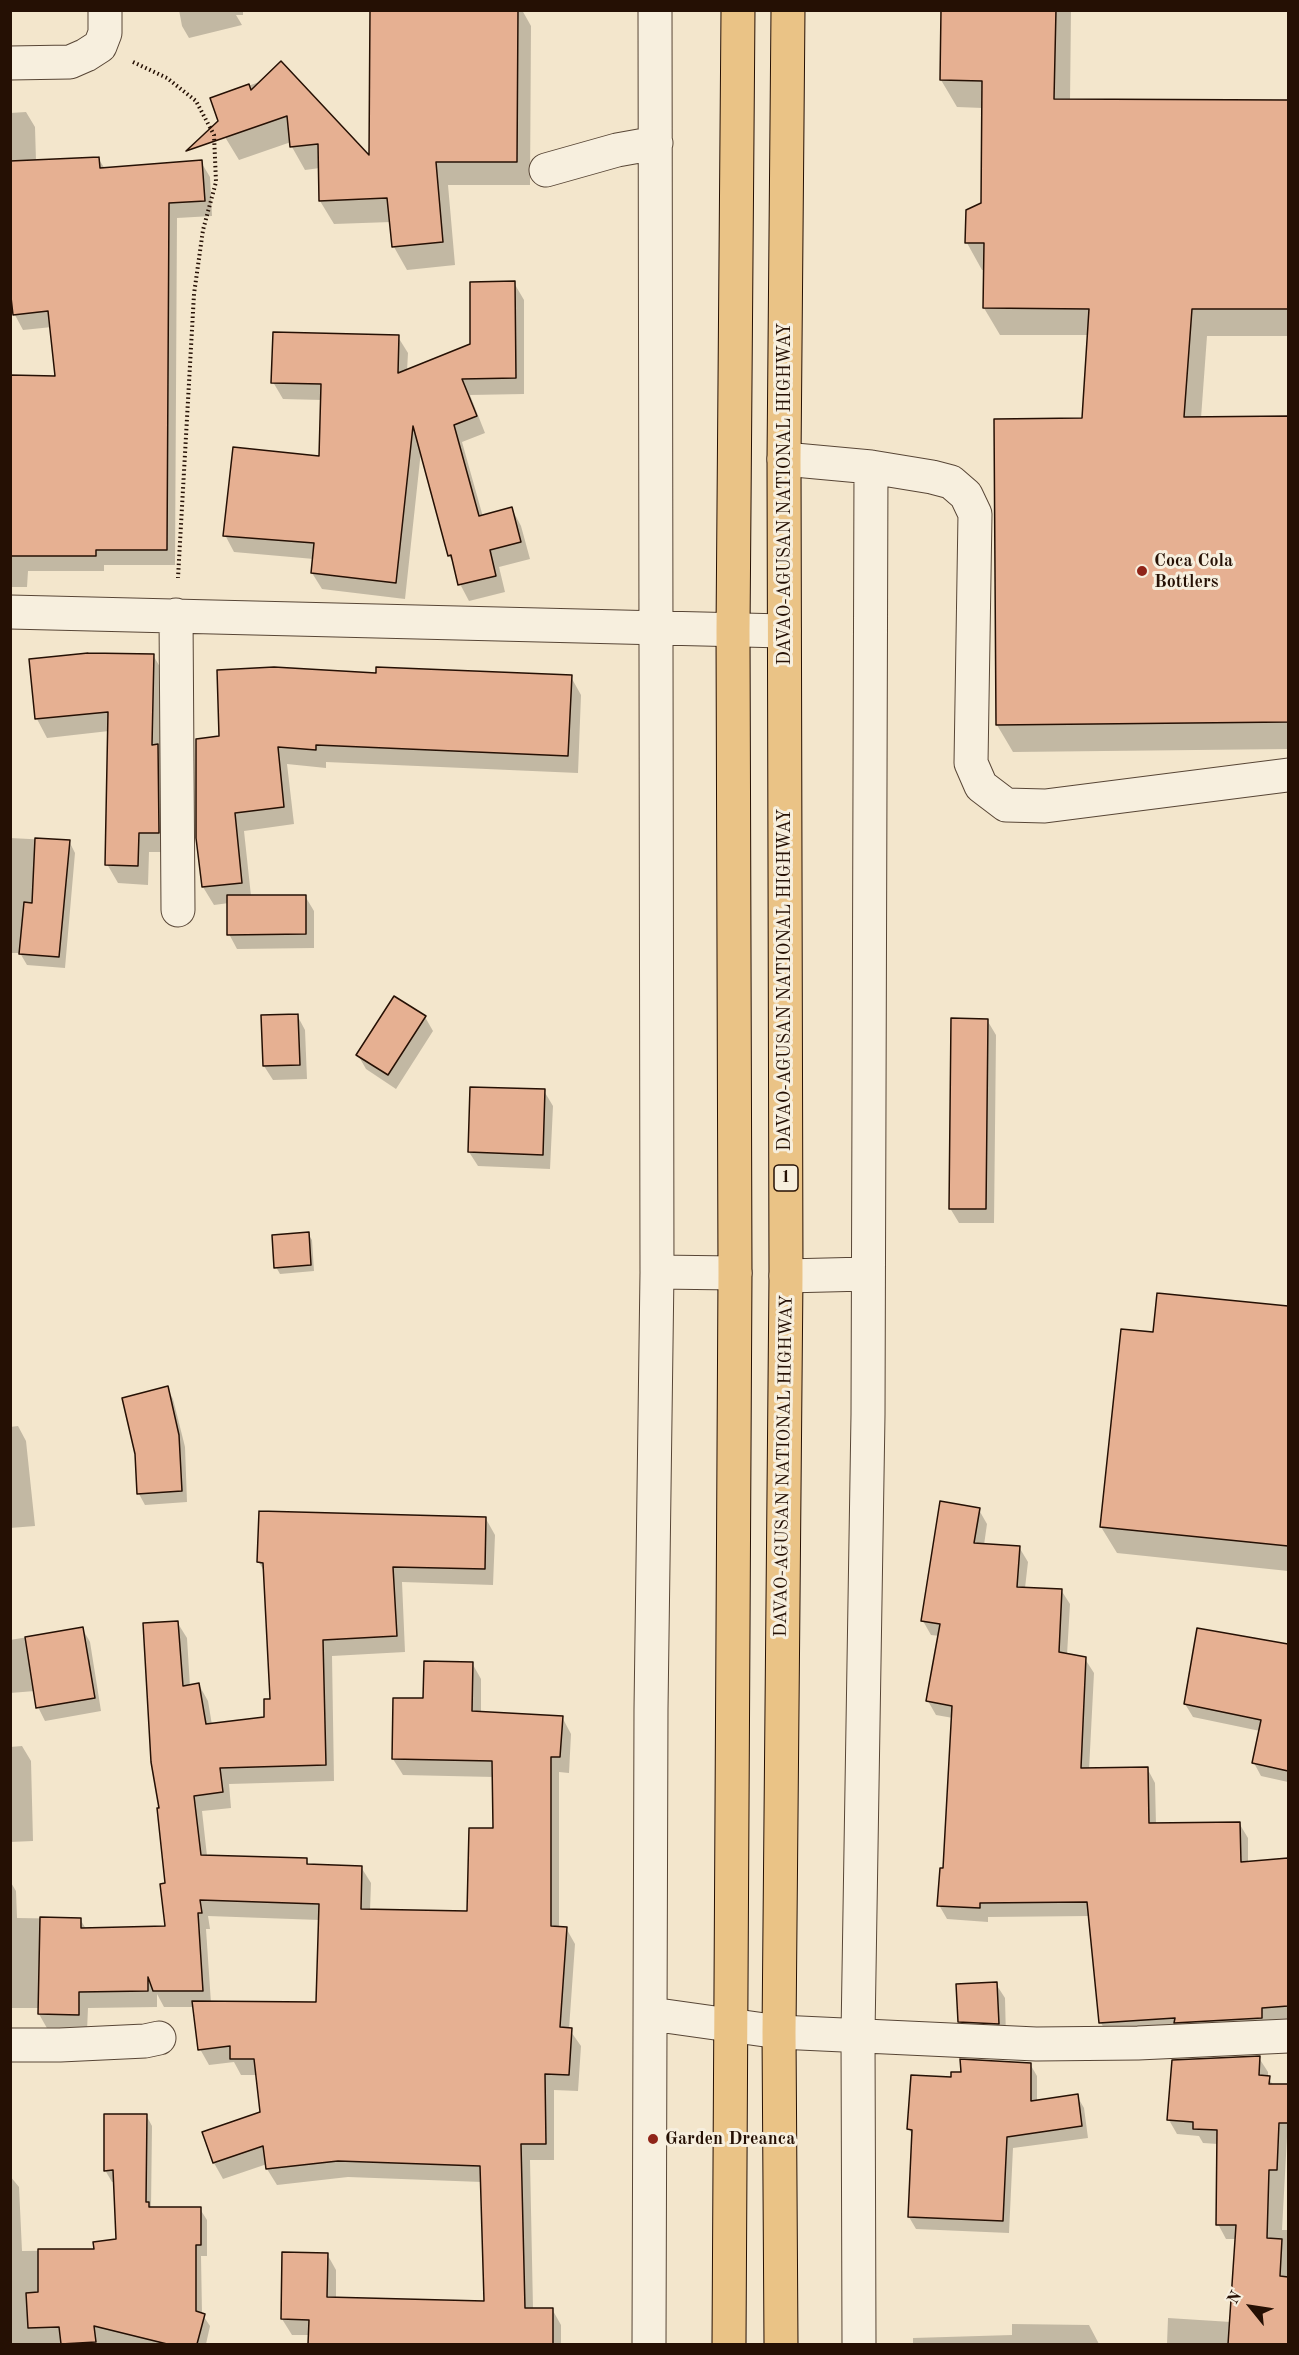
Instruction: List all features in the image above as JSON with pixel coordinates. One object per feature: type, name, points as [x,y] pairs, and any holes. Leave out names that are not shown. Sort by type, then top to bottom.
[{"type":"highway","points":[[729,2344],[735,1273],[733,630],[738,10]]},
{"type":"highway","name":"DAVAO-AGUSAN NATIONAL HIGHWAY","points":[[781,2344],[778,2032],[786,1276],[784,459],[788,10]]},
{"type":"street","points":[[10,63],[70,62],[100,46],[105,33],[105,10]]},
{"type":"street","points":[[649,2344],[651,1721],[657,1272],[655,10]]},
{"type":"street","points":[[546,170],[617,150],[656,143]]},
{"type":"street","points":[[784,459],[871,467],[951,482],[966,495],[975,514],[971,763],[981,786],[1006,805],[1045,807],[1288,775]]},
{"type":"street","points":[[859,2344],[858,2034],[868,1415],[871,467]]},
{"type":"street","points":[[10,612],[784,631]]},
{"type":"street","points":[[176,615],[178,910]]},
{"type":"street","points":[[657,1272],[735,1273]]},
{"type":"street","points":[[786,1276],[867,1274]]},
{"type":"street","points":[[651,2014],[778,2032],[1036,2044],[1138,2043],[1288,2036]]},
{"type":"street","points":[[10,2044],[60,2045],[145,2041],[159,2038]]},
{"type":"path","points":[[100,46],[167,78],[196,101],[214,135],[216,182],[203,230],[194,294],[176,615]]},
{"type":"building","points":[[370,10],[518,10],[517,162],[436,162],[443,242],[392,247],[387,198],[319,201],[318,144],[290,147],[287,116],[186,151],[218,121],[210,98],[249,84],[251,90],[281,61],[369,155]]},
{"type":"building","points":[[941,10],[1056,10],[1054,99],[1288,100],[1288,309],[1192,309],[1184,417],[1288,416],[1288,722],[996,725],[994,419],[1082,418],[1089,309],[983,308],[984,243],[965,243],[966,210],[981,203],[982,81],[940,80]]},
{"type":"building","points":[[99,157],[100,168],[202,160],[205,201],[169,203],[167,550],[96,550],[96,556],[10,556],[10,375],[55,376],[48,311],[13,315],[10,288],[10,161]]},
{"type":"building","points":[[515,281],[516,378],[462,379],[477,416],[454,425],[479,516],[512,507],[521,542],[490,550],[496,576],[458,585],[413,426],[396,583],[311,573],[314,543],[223,536],[233,447],[319,456],[321,384],[271,383],[273,332],[399,335],[398,373],[470,344],[470,282]]},
{"type":"building","points":[[88,653],[154,654],[152,745],[158,744],[159,833],[139,833],[138,866],[105,865],[108,712],[35,719],[29,659]]},
{"type":"building","points":[[274,667],[376,673],[376,667],[572,675],[568,756],[316,745],[316,750],[278,747],[284,807],[235,813],[242,883],[202,887],[196,838],[196,739],[219,736],[217,670]]},
{"type":"building","points":[[35,838],[70,840],[59,957],[19,954],[24,902],[32,903]]},
{"type":"building","points":[[227,895],[306,895],[306,934],[227,935]]},
{"type":"building","points":[[394,996],[426,1016],[388,1075],[356,1055]]},
{"type":"building","points":[[298,1014],[300,1065],[263,1066],[261,1015]]},
{"type":"building","points":[[951,1018],[988,1019],[986,1209],[949,1209]]},
{"type":"building","points":[[470,1087],[545,1089],[543,1155],[468,1152]]},
{"type":"building","points":[[309,1232],[311,1265],[274,1268],[272,1235]]},
{"type":"building","points":[[1157,1293],[1288,1306],[1288,1546],[1100,1527],[1121,1329],[1153,1332]]},
{"type":"building","points":[[168,1386],[179,1435],[182,1491],[137,1494],[135,1454],[122,1398]]},
{"type":"building","points":[[940,1501],[980,1508],[974,1543],[1020,1546],[1017,1587],[1062,1589],[1059,1652],[1086,1657],[1081,1768],[1148,1767],[1149,1823],[1240,1822],[1241,1862],[1288,1858],[1288,2006],[1262,2008],[1262,2018],[1174,2023],[1175,2018],[1099,2023],[1087,1902],[980,1903],[980,1908],[937,1906],[940,1868],[943,1868],[952,1706],[926,1701],[940,1624],[921,1621]]},
{"type":"building","points":[[259,1511],[486,1517],[485,1569],[393,1567],[397,1636],[323,1640],[326,1765],[220,1768],[223,1792],[194,1796],[201,1855],[307,1858],[307,1864],[362,1866],[361,1909],[467,1911],[469,1828],[493,1828],[492,1761],[392,1759],[393,1698],[423,1698],[424,1661],[473,1662],[472,1711],[563,1716],[560,1757],[551,1757],[551,1926],[567,1927],[560,2027],[572,2028],[569,2075],[545,2074],[546,2144],[521,2144],[525,2308],[553,2308],[553,2344],[308,2344],[309,2320],[281,2319],[282,2252],[328,2253],[327,2297],[484,2301],[480,2166],[338,2161],[266,2169],[263,2146],[213,2163],[202,2132],[260,2112],[254,2059],[230,2059],[230,2046],[198,2050],[192,2001],[316,2002],[319,1904],[200,1900],[202,1913],[198,1913],[203,1991],[153,1991],[148,1977],[148,1991],[79,1992],[79,2015],[38,2014],[40,1917],[81,1918],[81,1928],[165,1926],[160,1884],[165,1883],[157,1808],[159,1808],[151,1762],[143,1623],[178,1621],[183,1686],[199,1683],[206,1724],[264,1717],[264,1699],[270,1699],[263,1563],[257,1562]]},
{"type":"building","points":[[83,1627],[95,1698],[36,1708],[25,1637]]},
{"type":"building","points":[[1197,1628],[1288,1644],[1288,1771],[1252,1763],[1261,1720],[1184,1704]]},
{"type":"building","points":[[997,1982],[999,2024],[958,2022],[956,1984]]},
{"type":"building","points":[[1260,2056],[1259,2075],[1270,2076],[1269,2084],[1288,2084],[1288,2123],[1279,2123],[1277,2170],[1269,2170],[1267,2238],[1282,2239],[1280,2276],[1288,2277],[1288,2344],[1228,2344],[1236,2225],[1216,2225],[1217,2130],[1193,2129],[1193,2122],[1167,2120],[1172,2060]]},
{"type":"building","points":[[960,2059],[1031,2063],[1031,2101],[1078,2094],[1082,2126],[1007,2137],[1003,2221],[908,2217],[912,2130],[907,2129],[911,2075],[951,2077],[951,2072],[961,2072]]},
{"type":"building","points":[[104,2114],[147,2114],[146,2202],[149,2202],[149,2207],[201,2207],[201,2245],[196,2245],[196,2311],[205,2314],[197,2344],[167,2344],[94,2326],[96,2342],[61,2344],[59,2327],[28,2328],[26,2293],[38,2292],[38,2249],[94,2249],[93,2242],[116,2239],[113,2170],[104,2171]]},
{"type":"place","name":"Coca Cola Bottlers","points":[[1142,571]]},
{"type":"place","name":"Garden Dreanca","points":[[653,2139]]}]
